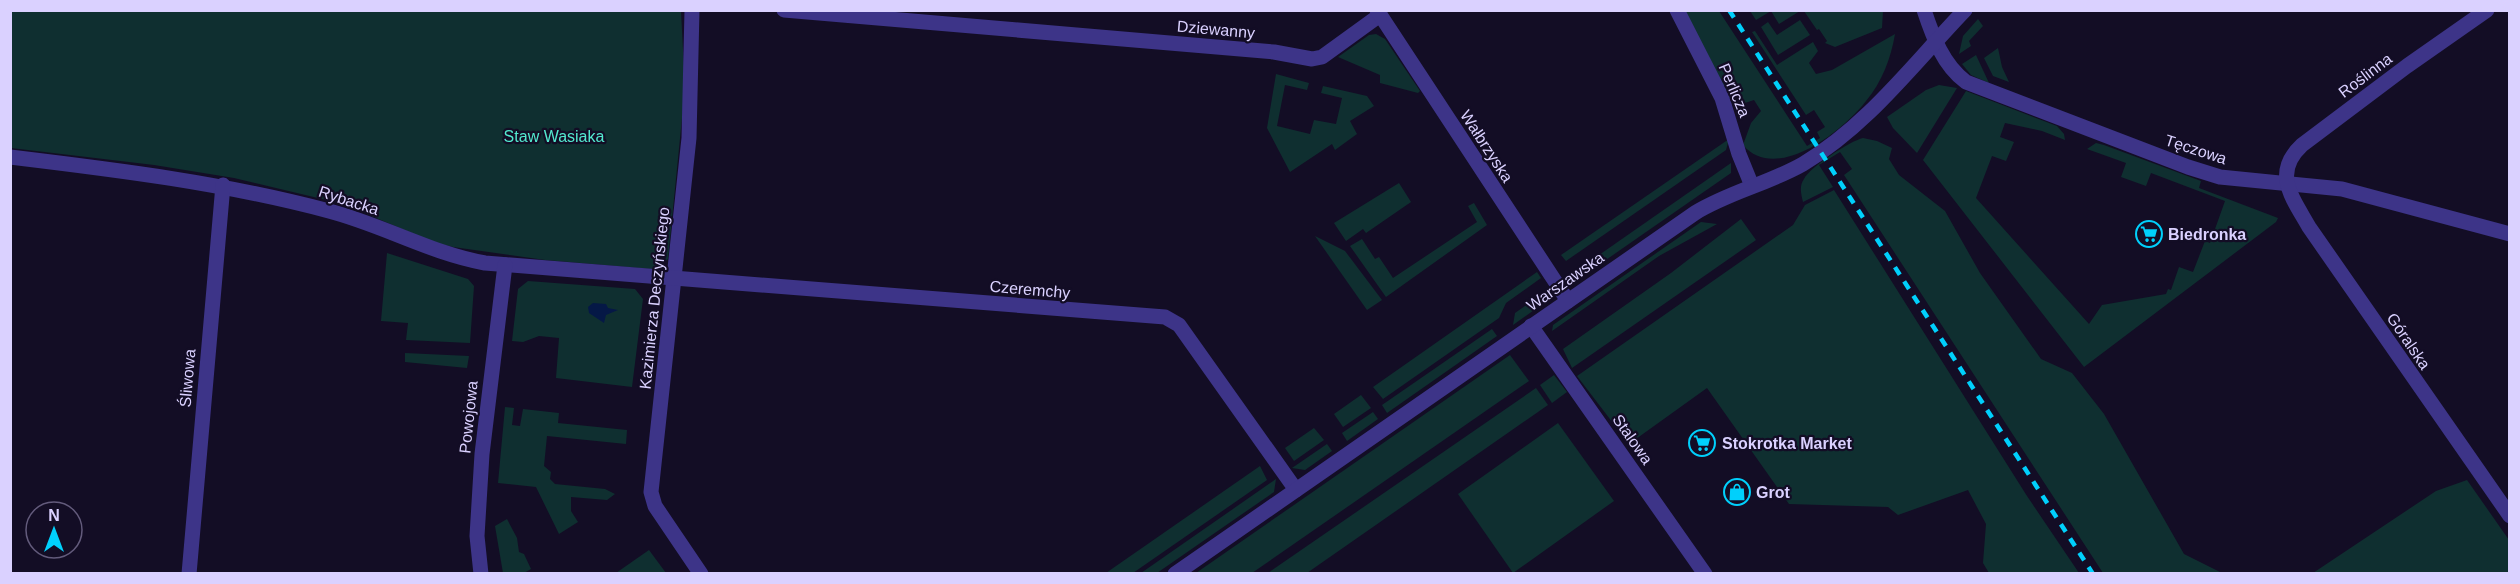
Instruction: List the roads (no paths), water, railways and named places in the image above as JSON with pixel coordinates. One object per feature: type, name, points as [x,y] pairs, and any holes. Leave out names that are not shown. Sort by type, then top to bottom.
[{"type":"street","name":"Kazimierza Deczyńskiego","points":[[692,10],[691,108],[651,492],[655,506],[701,573]]},
{"type":"street","name":"Dziewanny","points":[[784,10],[1274,52],[1312,59],[1322,57],[1378,13]]},
{"type":"street","name":"Perlicza","points":[[1677,10],[1722,98],[1739,154],[1752,186]]},
{"type":"street","name":"Tęczowa","points":[[1924,10],[1935,41],[1950,66],[1970,84],[2204,173],[2220,177],[2364,194],[2510,234]]},
{"type":"street","name":"Warszawska","points":[[1175,573],[1695,213],[1711,203],[1804,163],[1851,130],[1885,98],[1965,10]]},
{"type":"street","name":"Roślinna","points":[[2286,183],[2289,161],[2302,145],[2407,66],[2487,10]]},
{"type":"street","name":"Wałbrzyska","points":[[1378,13],[1568,301]]},
{"type":"street","name":"Rybacka","points":[[10,157],[156,174],[223,185],[332,212],[449,255],[505,266],[674,279]]},
{"type":"street","name":"Góralska","points":[[2286,183],[2309,227],[2510,516]]},
{"type":"street","name":"Śliwowa","points":[[189,573],[223,185]]},
{"type":"street","name":"Powojowa","points":[[481,573],[477,536],[482,454],[505,266]]},
{"type":"street","name":"Czeremchy","points":[[674,279],[1173,320],[1179,325],[1296,490]]},
{"type":"street","name":"Stalowa","points":[[1531,326],[1706,573]]},
{"type":"water","points":[[593,303],[606,304],[608,308],[618,310],[606,315],[604,323],[589,313],[588,307]]},
{"type":"railway","points":[[1729,10],[2093,574]]},
{"type":"place","name":"Biedronka","points":[[2149,234]]},
{"type":"place","name":"Stokrotka Market","points":[[1702,443]]},
{"type":"place","name":"Grot","points":[[1737,492]]},
{"type":"park label","name":"Staw Wasiaka","points":[[554,136]]}]
